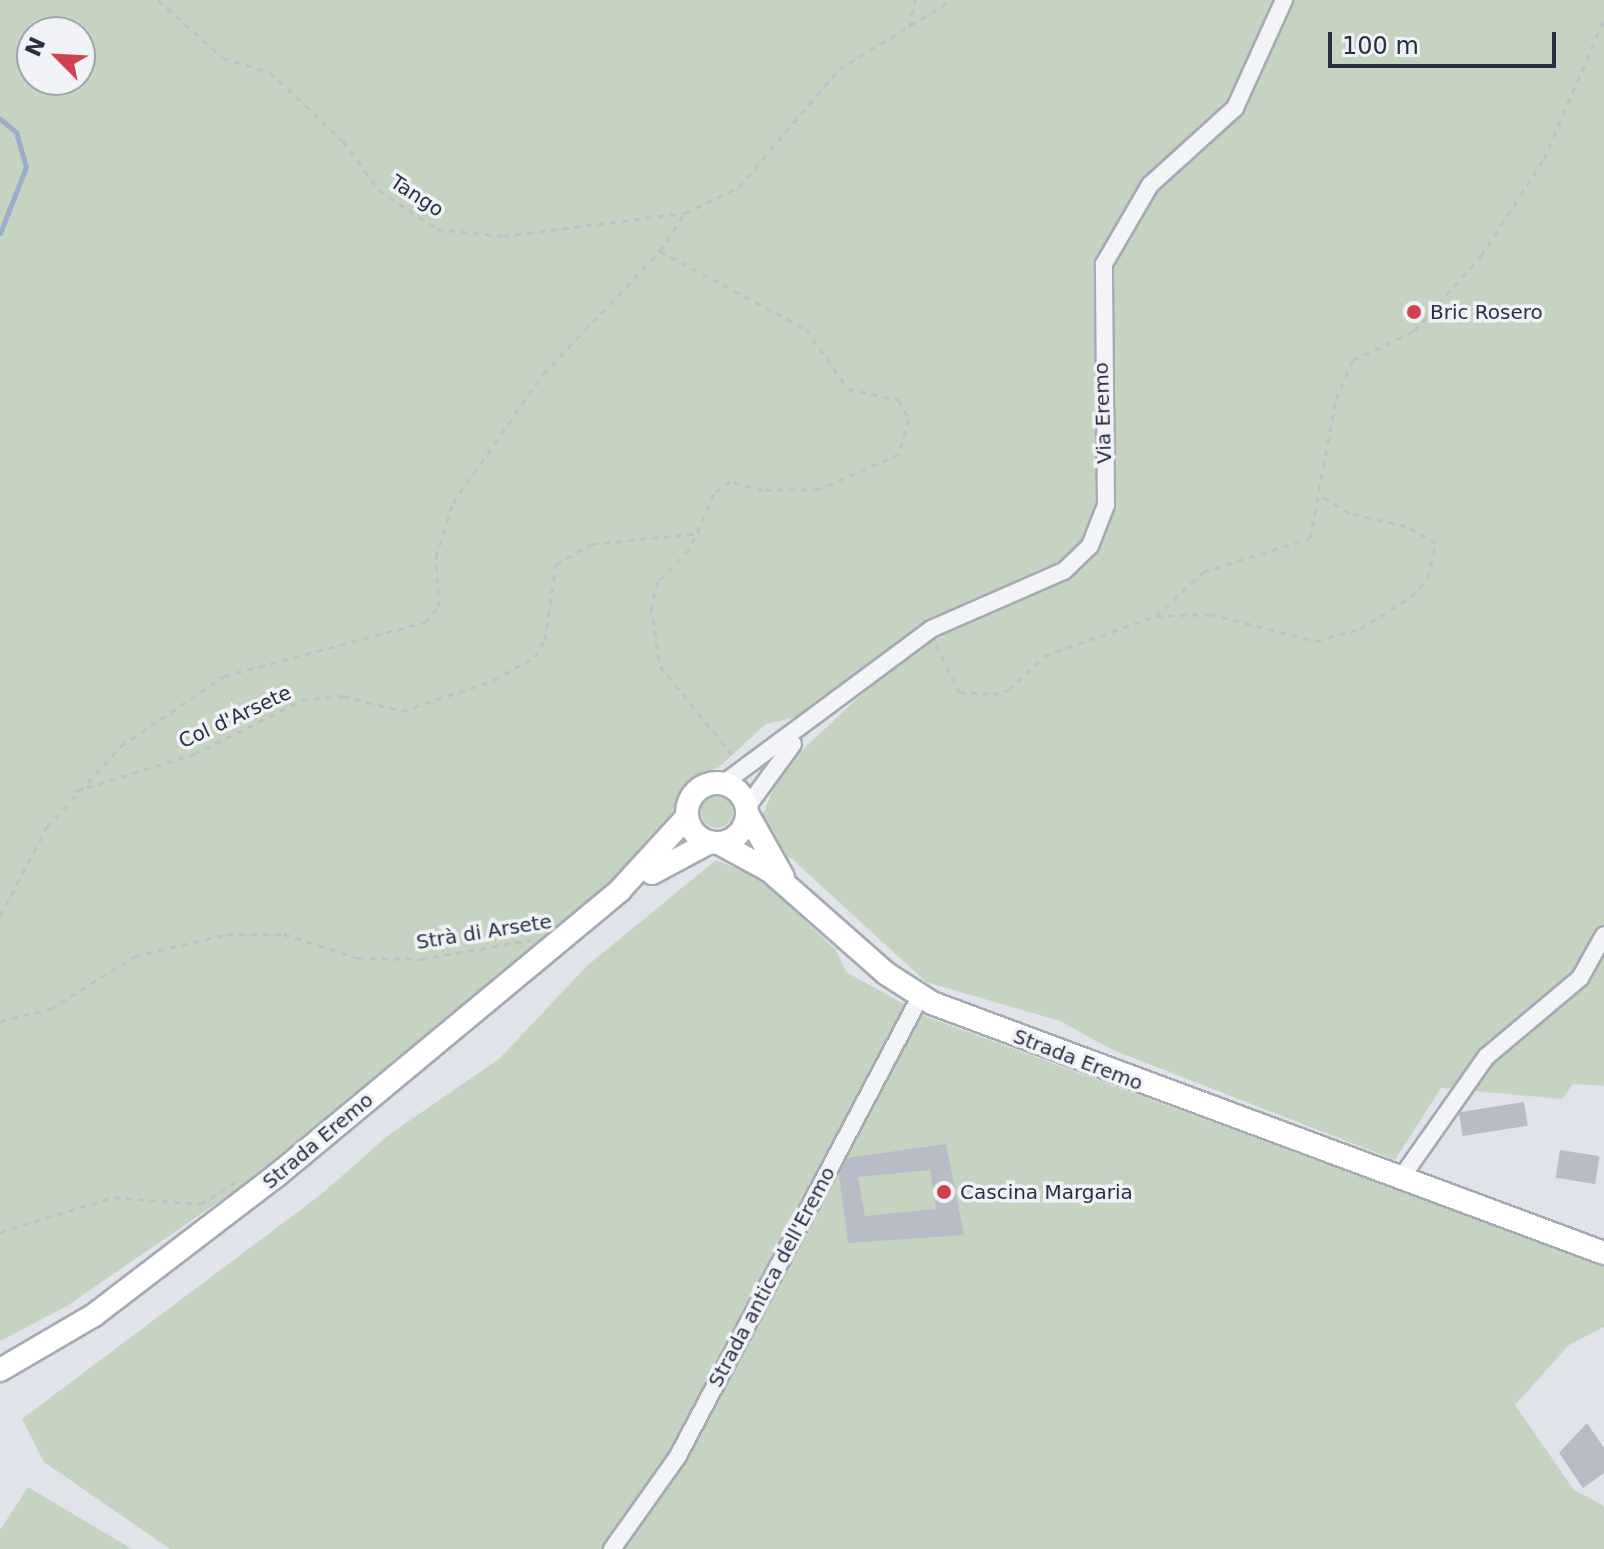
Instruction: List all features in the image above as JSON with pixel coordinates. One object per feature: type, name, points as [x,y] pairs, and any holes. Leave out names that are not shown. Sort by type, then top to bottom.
[{"type":"main road","points":[[724,783],[748,811],[742,831],[714,842],[687,817],[697,790],[724,783]]},
{"type":"main road","name":"Strada Eremo","points":[[748,811],[788,885]]},
{"type":"main road","name":"Strada Eremo","points":[[0,1370],[94,1315],[276,1176],[620,890],[687,817]]},
{"type":"main road","name":"Strada Eremo","points":[[620,890],[714,842],[788,885],[920,997],[1604,1253]]},
{"type":"street","name":"Via Eremo","points":[[724,783],[808,727],[931,629],[1064,571],[1090,546],[1106,505],[1104,264],[1150,185],[1235,108],[1284,0]]},
{"type":"street","name":"Via Eremo","points":[[748,811],[771,766],[808,727]]},
{"type":"street","points":[[1401,1178],[1486,1057],[1580,978],[1604,935]]},
{"type":"street","name":"Strada antica dell'Eremo","points":[[612,1549],[678,1456],[920,997]]},
{"type":"path","name":"Tango","points":[[158,0],[223,58],[270,72],[343,141],[379,190],[437,229],[503,236],[685,213]]},
{"type":"path","points":[[909,27],[915,0]]},
{"type":"path","points":[[0,916],[47,827],[75,791],[121,746],[224,676],[425,622],[439,607],[436,557],[453,503],[543,374],[660,251],[685,213],[739,187],[839,69],[952,0]]},
{"type":"path","points":[[1156,616],[1203,572],[1304,543],[1322,496],[1336,399],[1353,360],[1366,348],[1414,331],[1481,256],[1544,159],[1604,20]]},
{"type":"path","points":[[660,251],[806,329],[848,389],[899,400],[909,419],[899,454],[819,489],[763,490],[730,481],[714,494],[700,533],[658,581],[653,635],[660,666],[679,696],[734,758]]},
{"type":"path","points":[[931,629],[943,671],[959,692],[993,694],[1009,690],[1044,656],[1156,616],[1210,614],[1316,641],[1360,629],[1411,597],[1428,578],[1436,543],[1406,526],[1349,513],[1322,496]]},
{"type":"path","name":"Col d'Arsete","points":[[75,791],[194,754],[302,700],[343,696],[402,711],[494,680],[535,657],[545,640],[556,564],[592,544],[700,533]]},
{"type":"path","name":"Strà di Arsete","points":[[0,1021],[50,1009],[135,956],[227,934],[284,934],[358,958],[421,959],[535,939]]},
{"type":"path","points":[[0,1232],[114,1197],[200,1204],[244,1177]]},
{"type":"green space","points":[[0,0],[1604,0],[1604,1086],[1573,1084],[1562,1099],[1441,1088],[1395,1160],[1113,1050],[1060,1021],[926,982],[791,858],[781,858],[763,814],[781,770],[888,670],[813,713],[766,724],[719,767],[687,781],[663,836],[626,871],[282,1158],[67,1306],[0,1341]]},
{"type":"green space","points":[[717,796],[728,801],[733,812],[728,823],[717,828],[706,823],[701,812],[706,801]]},
{"type":"green space","points":[[716,860],[761,879],[836,950],[846,972],[925,1016],[1604,1267],[1604,1327],[1569,1345],[1515,1405],[1574,1490],[1604,1506],[1604,1549],[170,1549],[44,1462],[22,1419],[319,1196],[390,1134],[499,1059],[588,965]]},
{"type":"green space","points":[[28,1487],[132,1549],[0,1549],[0,1530]]},
{"type":"building","points":[[1524,1102],[1528,1126],[1463,1136],[1459,1112]]},
{"type":"building","name":"Cascina Margaria","points":[[946,1144],[964,1235],[848,1243],[839,1174],[847,1158]],"holes":[[[930,1170],[936,1209],[865,1216],[858,1177]]]},
{"type":"building","points":[[1560,1150],[1600,1156],[1595,1184],[1556,1178]]},
{"type":"building","points":[[1587,1423],[1604,1448],[1604,1473],[1583,1488],[1559,1453]]},
{"type":"waterway","points":[[0,119],[16,132],[26,167],[0,233]]},
{"type":"place","name":"Bric Rosero","points":[[1414,312]]},
{"type":"place","name":"Cascina Margaria","points":[[944,1192]]}]
